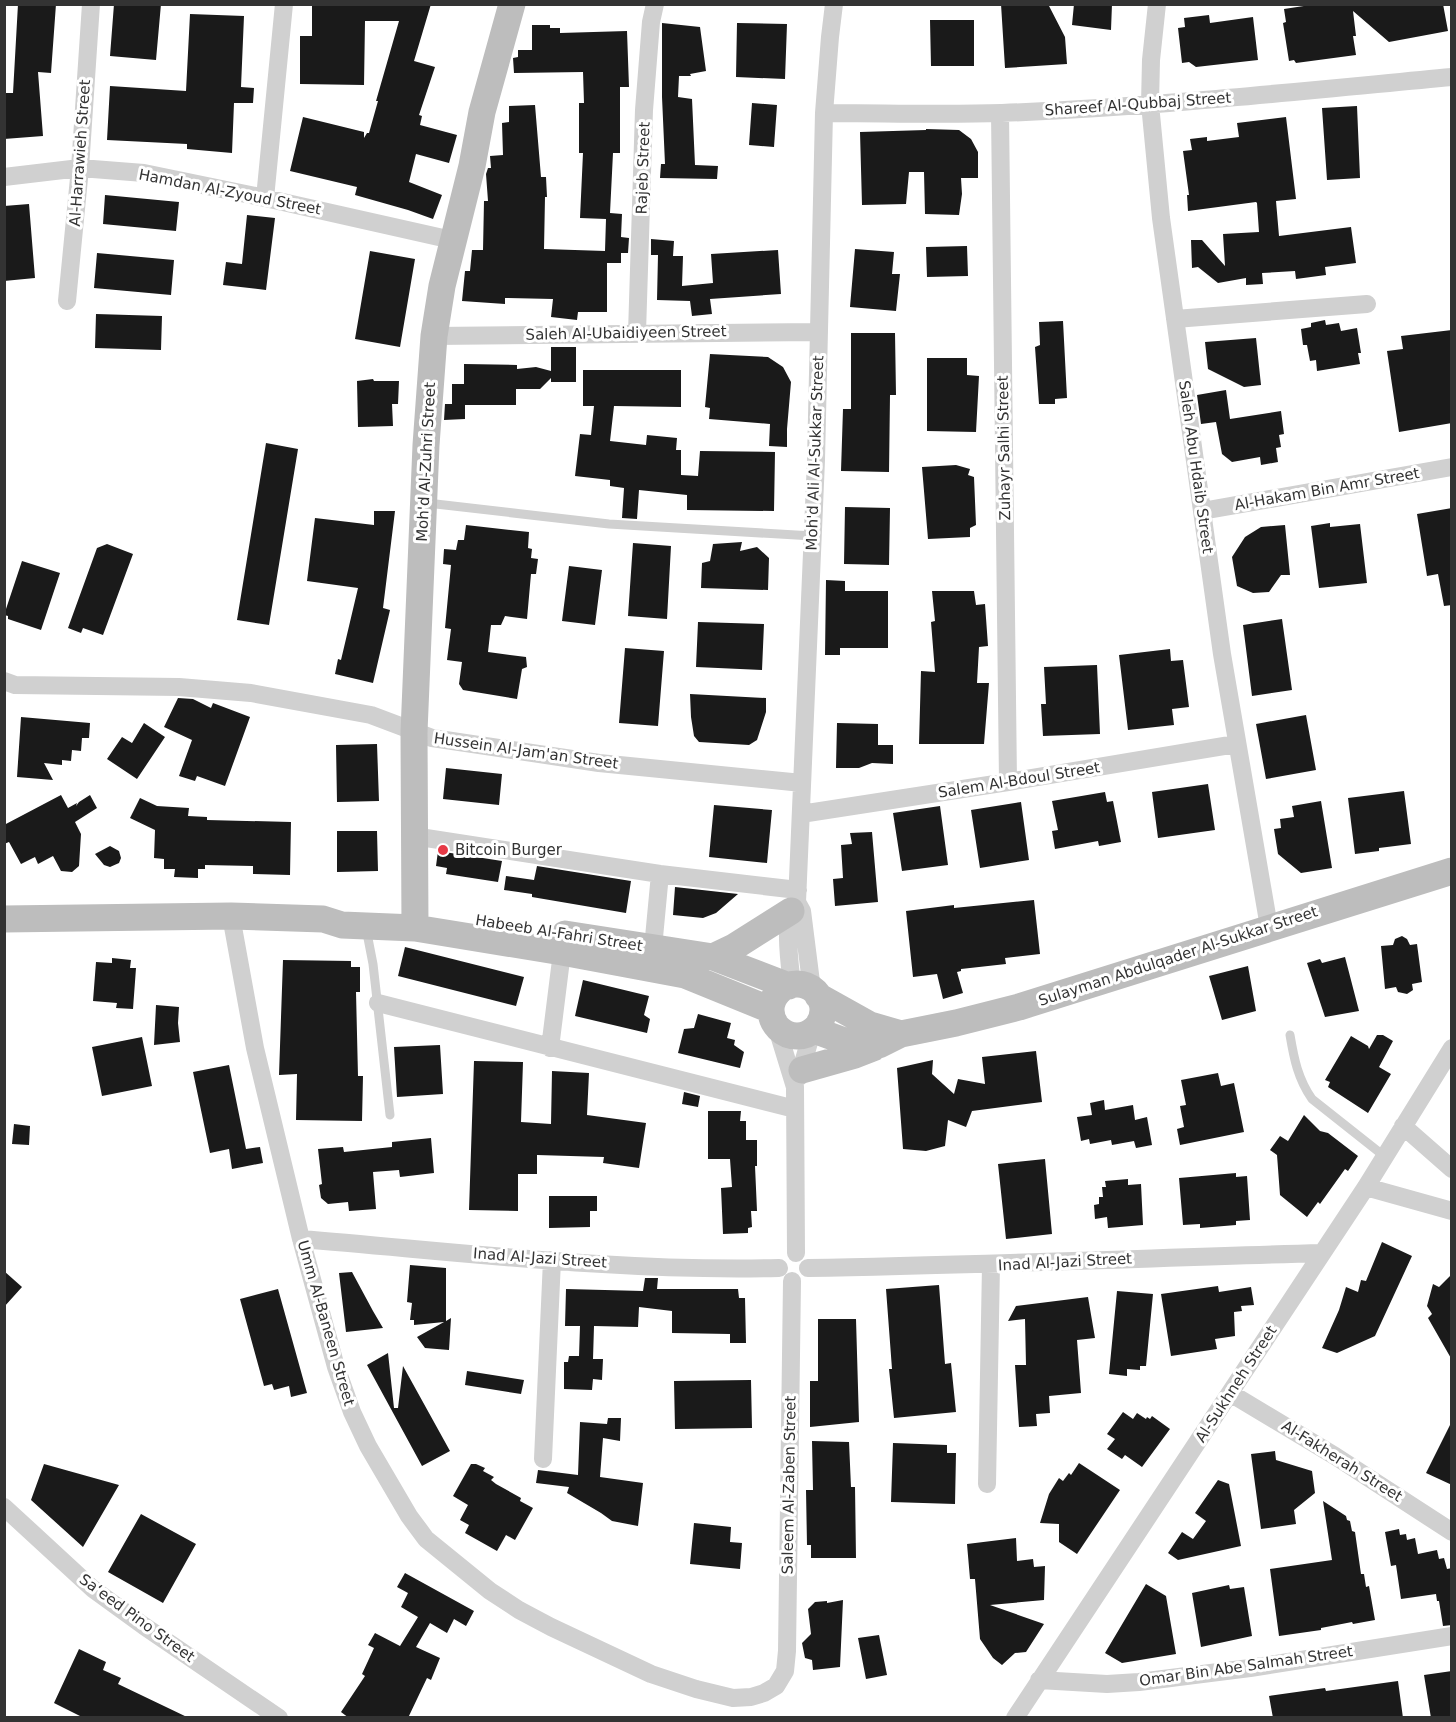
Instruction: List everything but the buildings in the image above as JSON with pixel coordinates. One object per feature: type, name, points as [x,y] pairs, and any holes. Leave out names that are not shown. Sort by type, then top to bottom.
[{"type":"street","name":"Al-Harrawieh Street","points":[[67,301],[80,168],[91,4]]},
{"type":"street","points":[[265,198],[284,4]]},
{"type":"street","name":"Moh'd Al-Zuhri Street","points":[[415,919],[414,732],[434,336],[442,286],[472,166],[482,112],[512,4]]},
{"type":"street","name":"Rajeb Street","points":[[637,333],[645,110],[651,22],[655,4]]},
{"type":"street","name":"Moh'd Ali Al-Sukkar Street","points":[[803,989],[789,960],[801,814],[813,536],[824,113],[834,4]]},
{"type":"street","name":"Saleh Abu Hdaib Street","points":[[1157,4],[1151,60],[1150,104],[1161,218],[1236,744],[1269,927]]},
{"type":"street","name":"Shareef Al-Qubbaj Street","points":[[824,113],[1000,113],[1150,104],[1452,77]]},
{"type":"street","name":"Zuhayr Salhi Street","points":[[1000,113],[1008,782]]},
{"type":"street","name":"Hamdan Al-Zyoud Street","points":[[4,177],[80,168],[144,173],[452,240]]},
{"type":"street","points":[[1175,319],[1367,304]]},
{"type":"street","name":"Saleh Al-Ubaidiyeen Street","points":[[434,336],[819,332]]},
{"type":"street","name":"Al-Hakam Bin Amr Street","points":[[1202,511],[1452,467]]},
{"type":"street","name":"Hussein Al-Jam'an Street","points":[[4,681],[15,686],[179,687],[250,693],[370,715],[432,738],[599,763],[802,783]]},
{"type":"street","name":"Salem Al-Bdoul Street","points":[[801,814],[1236,744]]},
{"type":"street","points":[[413,836],[660,874],[795,901]]},
{"type":"street","name":"Sulayman Abdulqader Al-Sukkar Street","points":[[813,1031],[855,1045],[890,1040],[1019,1007],[1452,871]]},
{"type":"street","points":[[653,948],[660,874]]},
{"type":"street","points":[[713,957],[734,947],[795,901]]},
{"type":"street","name":"Habeeb Al-Fahri Street","points":[[323,920],[342,914],[415,919],[653,948],[713,957],[803,989]]},
{"type":"street","name":"Habeeb Al-Fahri Street","points":[[8,915],[231,916],[323,920],[342,925],[365,926],[415,919],[562,952],[685,975],[774,1018]]},
{"type":"street","name":"Umm Al-Baneen Street","points":[[231,916],[255,1048],[301,1239],[336,1367],[352,1412],[396,1495],[426,1539],[490,1591],[519,1610],[551,1628],[651,1674],[733,1698],[751,1697],[776,1686]]},
{"type":"street","points":[[550,1048],[562,952]]},
{"type":"street","points":[[796,1253],[795,1109],[799,1078],[813,1031],[819,1024],[823,1010],[803,989],[776,995],[774,1018],[799,1078]]},
{"type":"street","name":"Sulayman Abdulqader Al-Sukkar Street","points":[[803,989],[870,1025],[890,1040]]},
{"type":"street","points":[[378,1003],[795,1109]]},
{"type":"street","points":[[774,1018],[789,1035],[797,1036],[813,1031]]},
{"type":"street","points":[[799,1078],[890,1040]]},
{"type":"street","name":"Al-Sukhneh Street","points":[[1015,1718],[1366,1187],[1452,1048]]},
{"type":"street","points":[[1403,1126],[1452,1169]]},
{"type":"street","points":[[1366,1187],[1452,1211]]},
{"type":"street","name":"Inad Al-Jazi Street","points":[[301,1239],[552,1260],[786,1275]]},
{"type":"street","points":[[796,1253],[803,1256],[808,1268],[799,1280],[786,1275],[784,1256],[796,1253]]},
{"type":"street","name":"Inad Al-Jazi Street","points":[[808,1268],[991,1265],[1322,1253]]},
{"type":"street","points":[[543,1459],[552,1260]]},
{"type":"street","points":[[987,1484],[991,1265]]},
{"type":"street","name":"Saleem Al-Zaben Street","points":[[776,1686],[785,1671],[788,1651],[786,1275]]},
{"type":"street","name":"Al-Fakherah Street","points":[[1230,1393],[1344,1462],[1452,1532]]},
{"type":"street","name":"Sa‘eed Pino Street","points":[[4,1507],[93,1589],[279,1718]]},
{"type":"street","name":"Omar Bin Abe Salmah Street","points":[[1040,1680],[1107,1684],[1139,1682],[1250,1668],[1452,1636]]},
{"type":"lane","points":[[424,502],[609,524],[813,536]]},
{"type":"lane","points":[[365,926],[373,964],[390,1115]]},
{"type":"lane","points":[[1290,1035],[1295,1066],[1303,1087],[1312,1099],[1384,1156]]},
{"type":"place","name":"Bitcoin Burger","points":[[443,850]]}]
